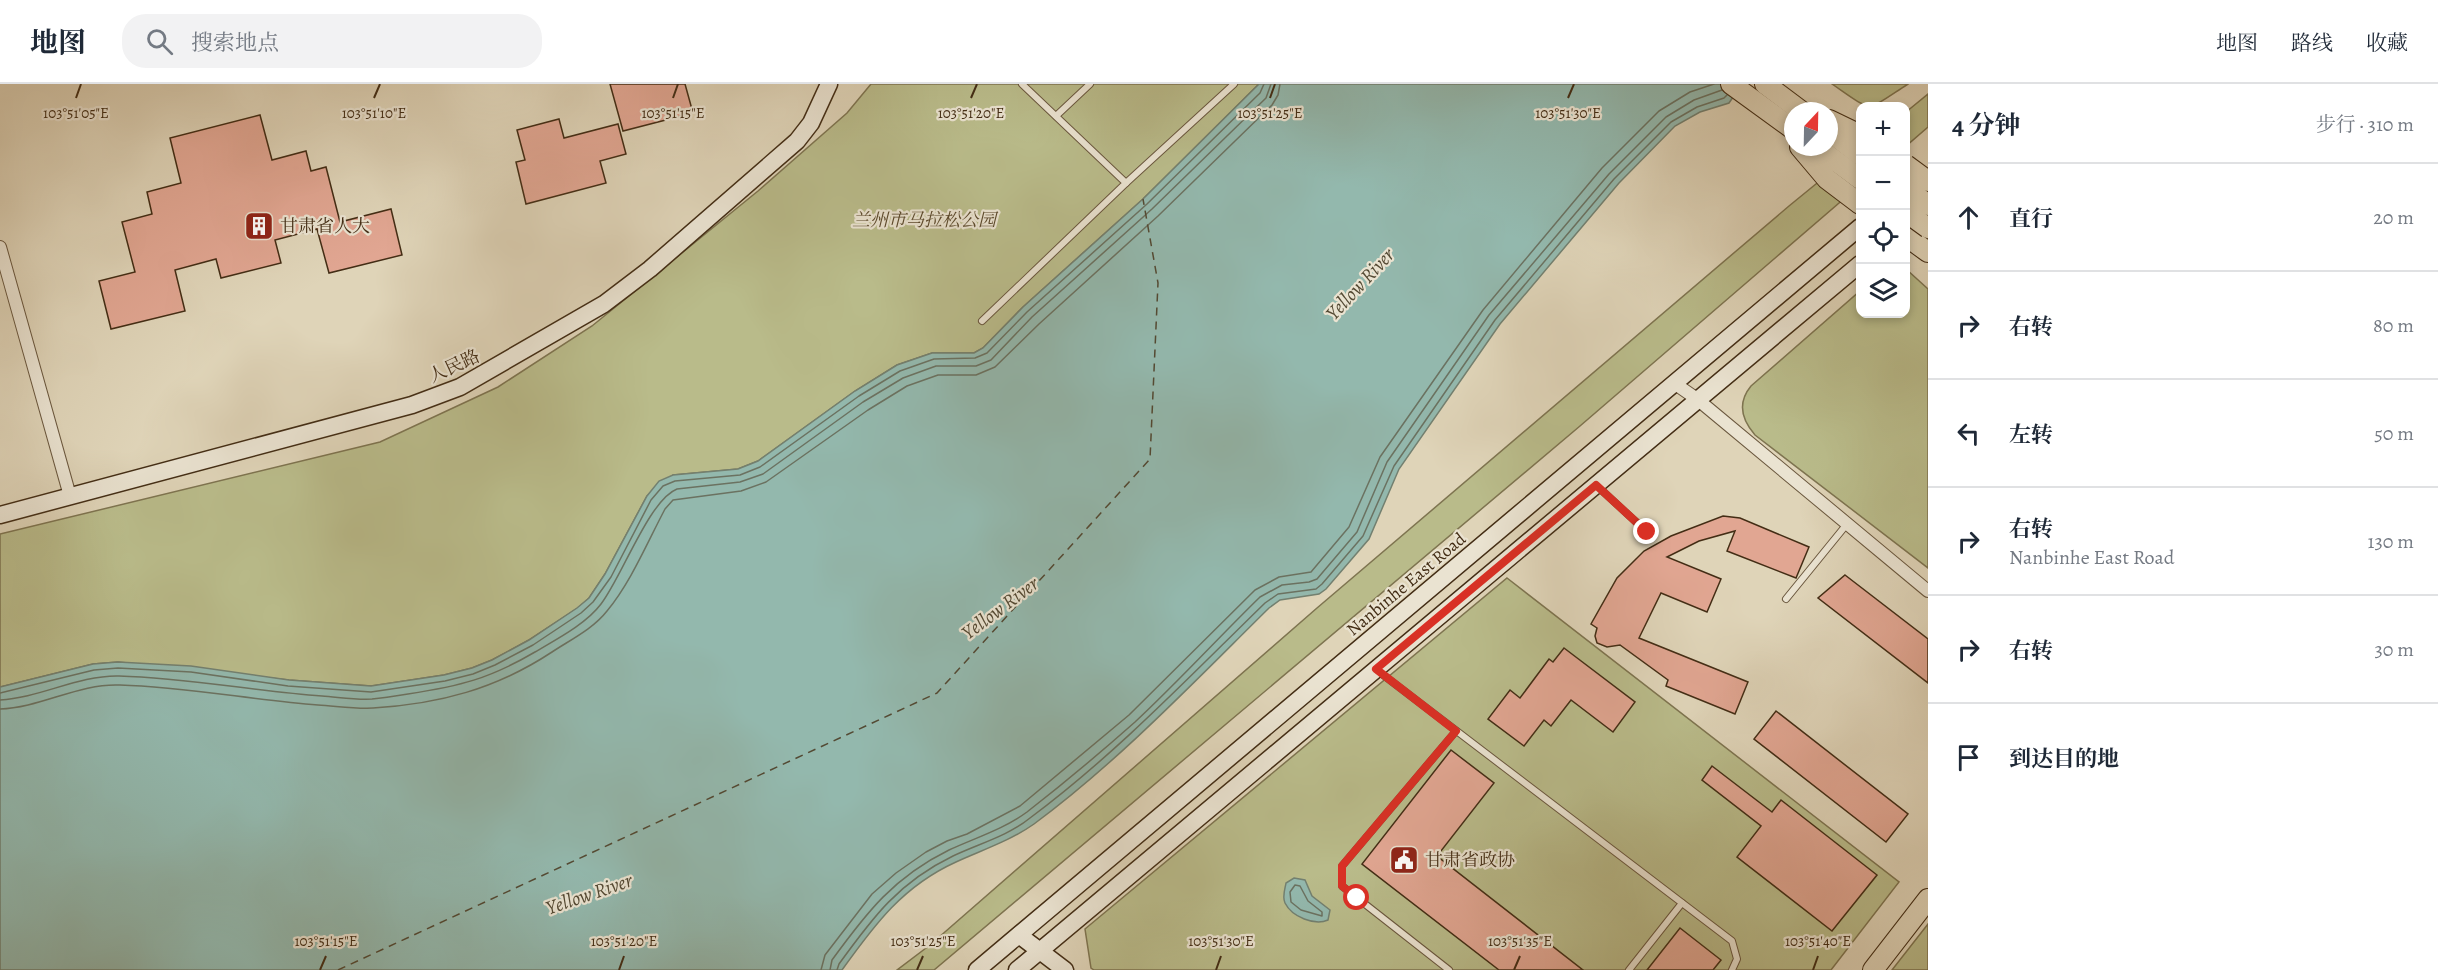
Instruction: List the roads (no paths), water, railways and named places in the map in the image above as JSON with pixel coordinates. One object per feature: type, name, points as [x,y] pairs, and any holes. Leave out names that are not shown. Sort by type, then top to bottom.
[{"type":"main road","name":"人民路","points":[[0,514],[412,405],[460,387],[604,304],[650,269],[797,141],[812,123],[829,84]]},
{"type":"main road","points":[[1731,84],[1784,122]]},
{"type":"main road","points":[[1764,84],[1789,102]]},
{"type":"main road","points":[[1774,115],[1784,127]]},
{"type":"main road","points":[[1838,124],[1856,133]]},
{"type":"main road","points":[[1838,138],[1856,152]]},
{"type":"main road","points":[[1808,156],[1827,179],[1856,201]]},
{"type":"main road","points":[[1829,156],[1856,176]]},
{"type":"main road","points":[[1910,169],[1928,182]]},
{"type":"main road","points":[[1910,185],[1928,170]]},
{"type":"main road","points":[[1910,193],[1928,206],[1910,222]]},
{"type":"main road","points":[[1910,215],[1928,228]]},
{"type":"main road","name":"Nanbinhe East Road","points":[[977,970],[1856,230]]},
{"type":"main road","points":[[1910,239],[1928,252]]},
{"type":"main road","points":[[1017,970],[1856,267]]},
{"type":"main road","points":[[1873,970],[1928,899]]},
{"type":"main road","points":[[1019,935],[1065,970]]},
{"type":"street","points":[[0,247],[70,496]]},
{"type":"street","points":[[1674,383],[1697,399],[1928,591]]},
{"type":"lane","points":[[1023,84],[1126,183]]},
{"type":"lane","points":[[1056,116],[1090,84]]},
{"type":"lane","points":[[982,321],[1126,183],[1234,84]]},
{"type":"lane","points":[[1596,485],[1647,532]]},
{"type":"lane","points":[[1786,599],[1847,524]]},
{"type":"lane","points":[[1376,669],[1732,941],[1737,959],[1732,970]]},
{"type":"lane","points":[[1449,970],[1342,886],[1342,866],[1456,731]]},
{"type":"lane","points":[[1629,970],[1682,903]]},
{"type":"water","name":"Yellow River","points":[[1259,84],[1742,84],[1729,103],[1700,112],[1675,126],[1619,183],[1500,324],[1399,469],[1369,539],[1326,589],[1319,594],[1280,600],[1269,608],[1155,720],[1065,800],[1025,830],[937,872],[905,895],[866,937],[842,970],[0,970],[0,687],[93,664],[118,662],[191,666],[289,680],[371,686],[444,675],[492,660],[529,640],[589,598],[605,574],[647,496],[659,481],[673,475],[738,469],[758,461],[855,391],[897,365],[932,353],[974,353],[983,348],[1023,307],[1143,199]]},
{"type":"water","points":[[1294,878],[1305,880],[1312,896],[1330,910],[1328,920],[1317,922],[1304,919],[1288,908],[1284,901],[1284,890],[1286,883]]},
{"type":"place","name":"甘肃省人大","points":[[259,226]]},
{"type":"place","name":"甘肃省政协","points":[[1404,860]]},
{"type":"park label","name":"兰州市马拉松公园","points":[[924,220]]}]
